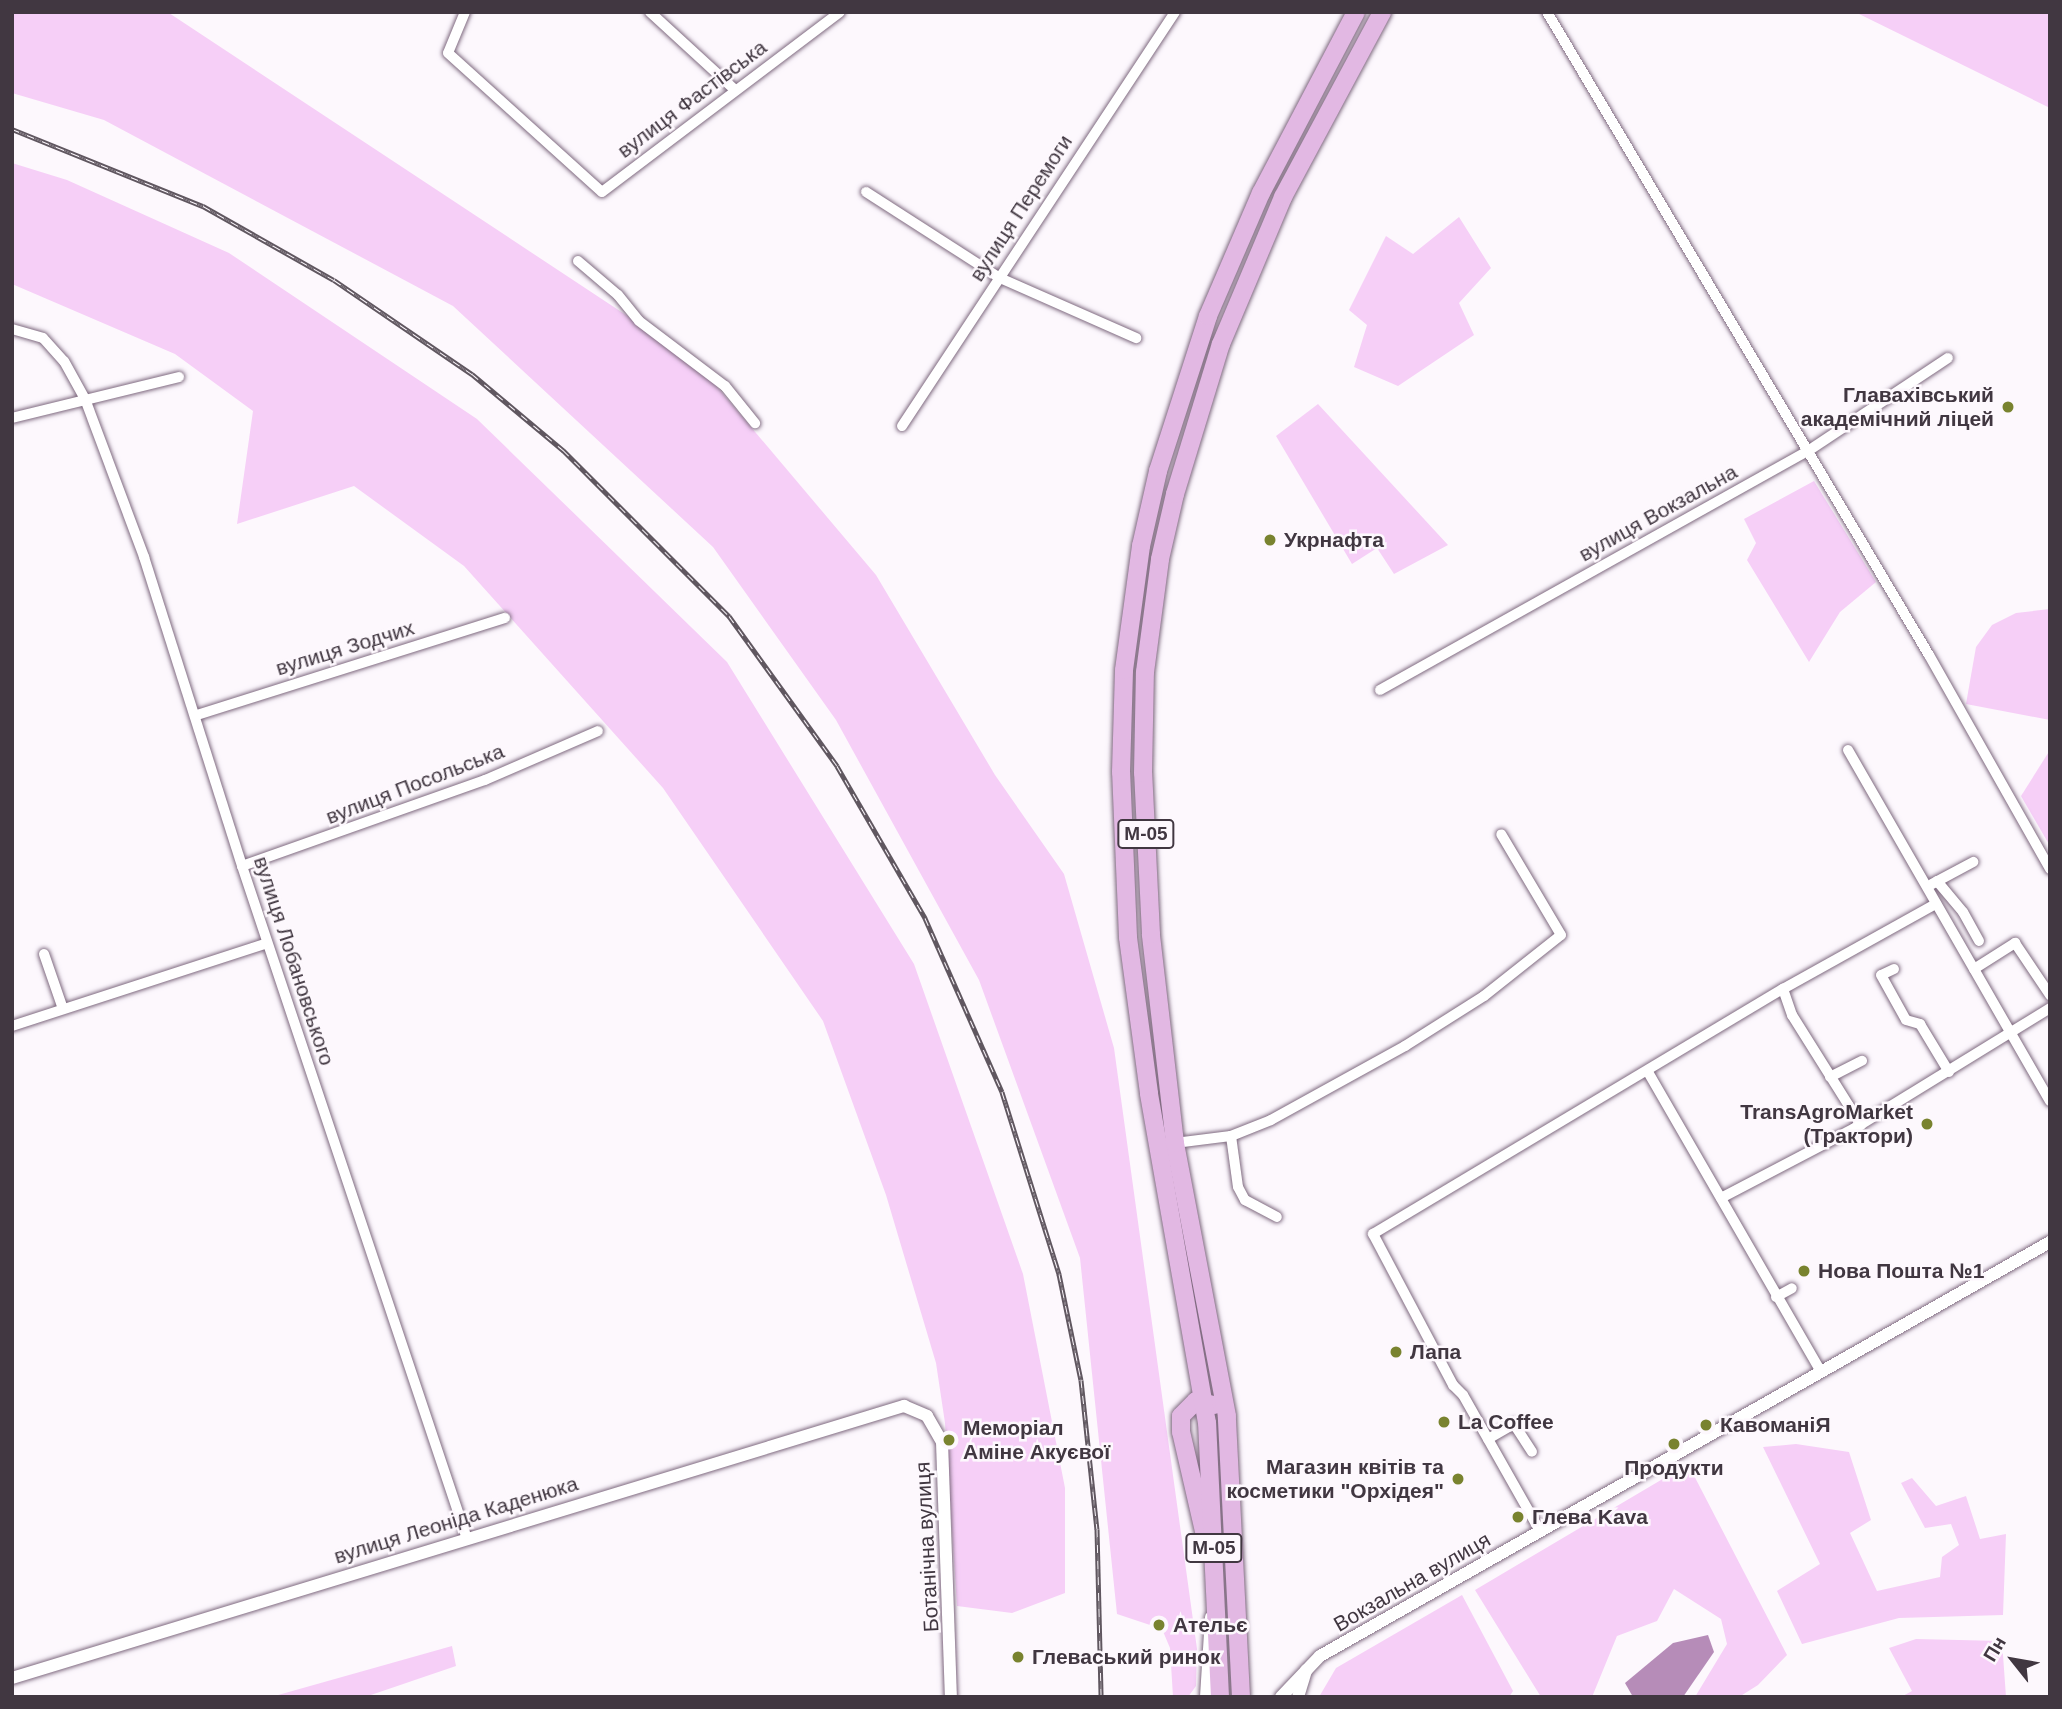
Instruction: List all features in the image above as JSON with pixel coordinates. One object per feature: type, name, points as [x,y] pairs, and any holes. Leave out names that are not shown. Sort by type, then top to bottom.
[{"type":"highway","name":"М-05","points":[[1220,1697],[1216,1582],[1204,1400],[1149,1093],[1128,937],[1121,772],[1132,602],[1158,471],[1208,316],[1261,192],[1356,12]]},
{"type":"highway","name":"М-05","points":[[1241,1697],[1227,1416],[1175,1143],[1151,934],[1143,773],[1145,672],[1160,559],[1194,425],[1251,268],[1311,141],[1382,12]]},
{"type":"highway","points":[[1216,1582],[1181,1432],[1181,1416],[1188,1406],[1204,1400],[1227,1416]]},
{"type":"street","name":"вулиця Фастівська","points":[[465,12],[448,53],[602,192],[840,12]]},
{"type":"street","points":[[650,12],[734,90]]},
{"type":"street","name":"вулиця Перемоги","points":[[902,426],[1175,12]]},
{"type":"street","points":[[1547,12],[1808,451],[2050,869]]},
{"type":"street","points":[[866,192],[1000,278],[1136,338]]},
{"type":"street","points":[[578,261],[618,295],[639,321],[724,386],[755,423]]},
{"type":"street","name":"вулиця Лобановського","points":[[12,329],[43,338],[64,361],[85,399],[197,715],[267,943],[466,1536]]},
{"type":"street","name":"вулиця Вокзальна","points":[[1380,690],[1808,451],[1948,358]]},
{"type":"street","points":[[12,418],[179,377]]},
{"type":"street","name":"вулиця Зодчих","points":[[197,715],[505,618]]},
{"type":"street","name":"вулиця Посольська","points":[[242,866],[485,780],[598,731]]},
{"type":"street","points":[[1848,750],[2050,1101]]},
{"type":"street","points":[[1175,1143],[1231,1136],[1271,1120],[1405,1046],[1484,996],[1561,935],[1502,834]]},
{"type":"street","points":[[1926,887],[1973,862]]},
{"type":"street","points":[[1937,881],[1963,912],[1979,942]]},
{"type":"street","points":[[1540,1531],[1464,1395],[1453,1385],[1373,1234],[1783,989],[1936,904]]},
{"type":"street","points":[[12,1026],[267,943]]},
{"type":"street","points":[[1974,969],[2015,943],[2050,995]]},
{"type":"street","points":[[44,954],[63,1009]]},
{"type":"street","points":[[1894,969],[1881,975],[1906,1020],[1920,1024],[1949,1072]]},
{"type":"street","points":[[1783,989],[1792,1016],[1861,1125]]},
{"type":"street","points":[[1721,1198],[1861,1125],[2012,1035],[2050,1008]]},
{"type":"street","points":[[1830,1077],[1862,1061]]},
{"type":"street","points":[[1648,1072],[1821,1372]]},
{"type":"street","points":[[1231,1136],[1238,1187],[1245,1200],[1277,1217]]},
{"type":"street","name":"Вокзальна вулиця","points":[[1281,1697],[1307,1667],[1540,1531],[2050,1242]]},
{"type":"street","points":[[1776,1297],[1792,1288]]},
{"type":"street","name":"вулиця Леоніда Каденюка","points":[[12,1678],[891,1407],[912,1408]]},
{"type":"street","name":"Ботанічна вулиця","points":[[912,1408],[927,1416],[942,1442],[951,1697]]},
{"type":"street","points":[[1488,1439],[1514,1424],[1532,1452]]},
{"type":"street","points":[[1206,1697],[1216,1582]]},
{"type":"street","points":[[1298,1697],[1307,1667]]},
{"type":"shaded area","points":[[12,12],[169,13],[626,315],[707,375],[876,575],[995,775],[1064,874],[1114,1048],[1197,1649],[1196,1686],[1188,1697],[1173,1697],[1170,1648],[1162,1629],[1117,1614],[1080,1258],[979,980],[836,720],[713,547],[453,306],[104,120],[12,93]]},
{"type":"shaded area","points":[[1855,12],[2050,12],[2050,108]]},
{"type":"shaded area","points":[[12,163],[67,180],[229,253],[477,419],[727,662],[914,964],[1023,1274],[1065,1488],[1065,1593],[1012,1613],[957,1606],[945,1423],[936,1363],[886,1195],[823,1021],[663,788],[464,566],[354,486],[237,524],[253,411],[175,354],[12,284]]},
{"type":"shaded area","points":[[1459,217],[1491,268],[1459,303],[1474,335],[1398,386],[1354,367],[1367,325],[1349,310],[1386,236],[1413,254]]},
{"type":"shaded area","points":[[1318,404],[1448,545],[1394,574],[1377,548],[1352,564],[1276,436]]},
{"type":"shaded area","points":[[1814,481],[1876,582],[1840,612],[1809,662],[1747,560],[1756,543],[1744,519]]},
{"type":"shaded area","points":[[2050,609],[2050,720],[1966,704],[1976,647],[1992,625],[2016,613]]},
{"type":"shaded area","points":[[2050,750],[2050,846],[2021,796]]},
{"type":"shaded area","points":[[1796,1444],[1849,1452],[1871,1520],[1850,1533],[1877,1591],[1940,1577],[1942,1557],[1959,1545],[1951,1524],[1925,1528],[1901,1483],[1912,1478],[1936,1506],[1966,1496],[1980,1539],[2006,1534],[2003,1615],[1899,1618],[1802,1644],[1777,1591],[1820,1564],[1763,1447]]},
{"type":"shaded area","points":[[1688,1464],[1787,1655],[1758,1685],[1739,1697],[1695,1697],[1727,1644],[1721,1619],[1674,1589],[1657,1621],[1617,1636],[1592,1697],[1541,1697],[1475,1590]]},
{"type":"shaded area","points":[[1462,1595],[1513,1691],[1509,1697],[1319,1697],[1336,1668]]},
{"type":"shaded area","points":[[1708,1635],[1714,1652],[1683,1697],[1633,1697],[1625,1683],[1673,1643]]},
{"type":"shaded area","points":[[1916,1639],[2002,1641],[2006,1697],[1901,1697],[1912,1691],[1889,1648]]},
{"type":"shaded area","points":[[452,1646],[456,1666],[365,1697],[271,1697]]},
{"type":"railway","points":[[12,129],[203,206],[334,280],[472,374],[563,450],[729,616],[837,766],[925,918],[1002,1092],[1059,1274],[1081,1380],[1097,1529],[1101,1697]]},
{"type":"place","name":"Главахівський академічний ліцей","points":[[2008,407]]},
{"type":"place","name":"Укрнафта","points":[[1270,540]]},
{"type":"place","name":"TransAgroMarket (Трактори)","points":[[1927,1124]]},
{"type":"place","name":"Нова Пошта №1","points":[[1804,1271]]},
{"type":"place","name":"Лапа","points":[[1396,1352]]},
{"type":"place","name":"La Coffee","points":[[1444,1422]]},
{"type":"place","name":"КавоманіЯ","points":[[1706,1425]]},
{"type":"place","name":"Меморіал Аміне Акуєвої","points":[[949,1440]]},
{"type":"place","name":"Продукти","points":[[1674,1444]]},
{"type":"place","name":"Магазин квітів та косметики \"Орхідея\"","points":[[1458,1479]]},
{"type":"place","name":"Глева Kava","points":[[1518,1517]]},
{"type":"place","name":"Ательє","points":[[1159,1625]]},
{"type":"place","name":"Глеваський ринок","points":[[1018,1657]]}]
